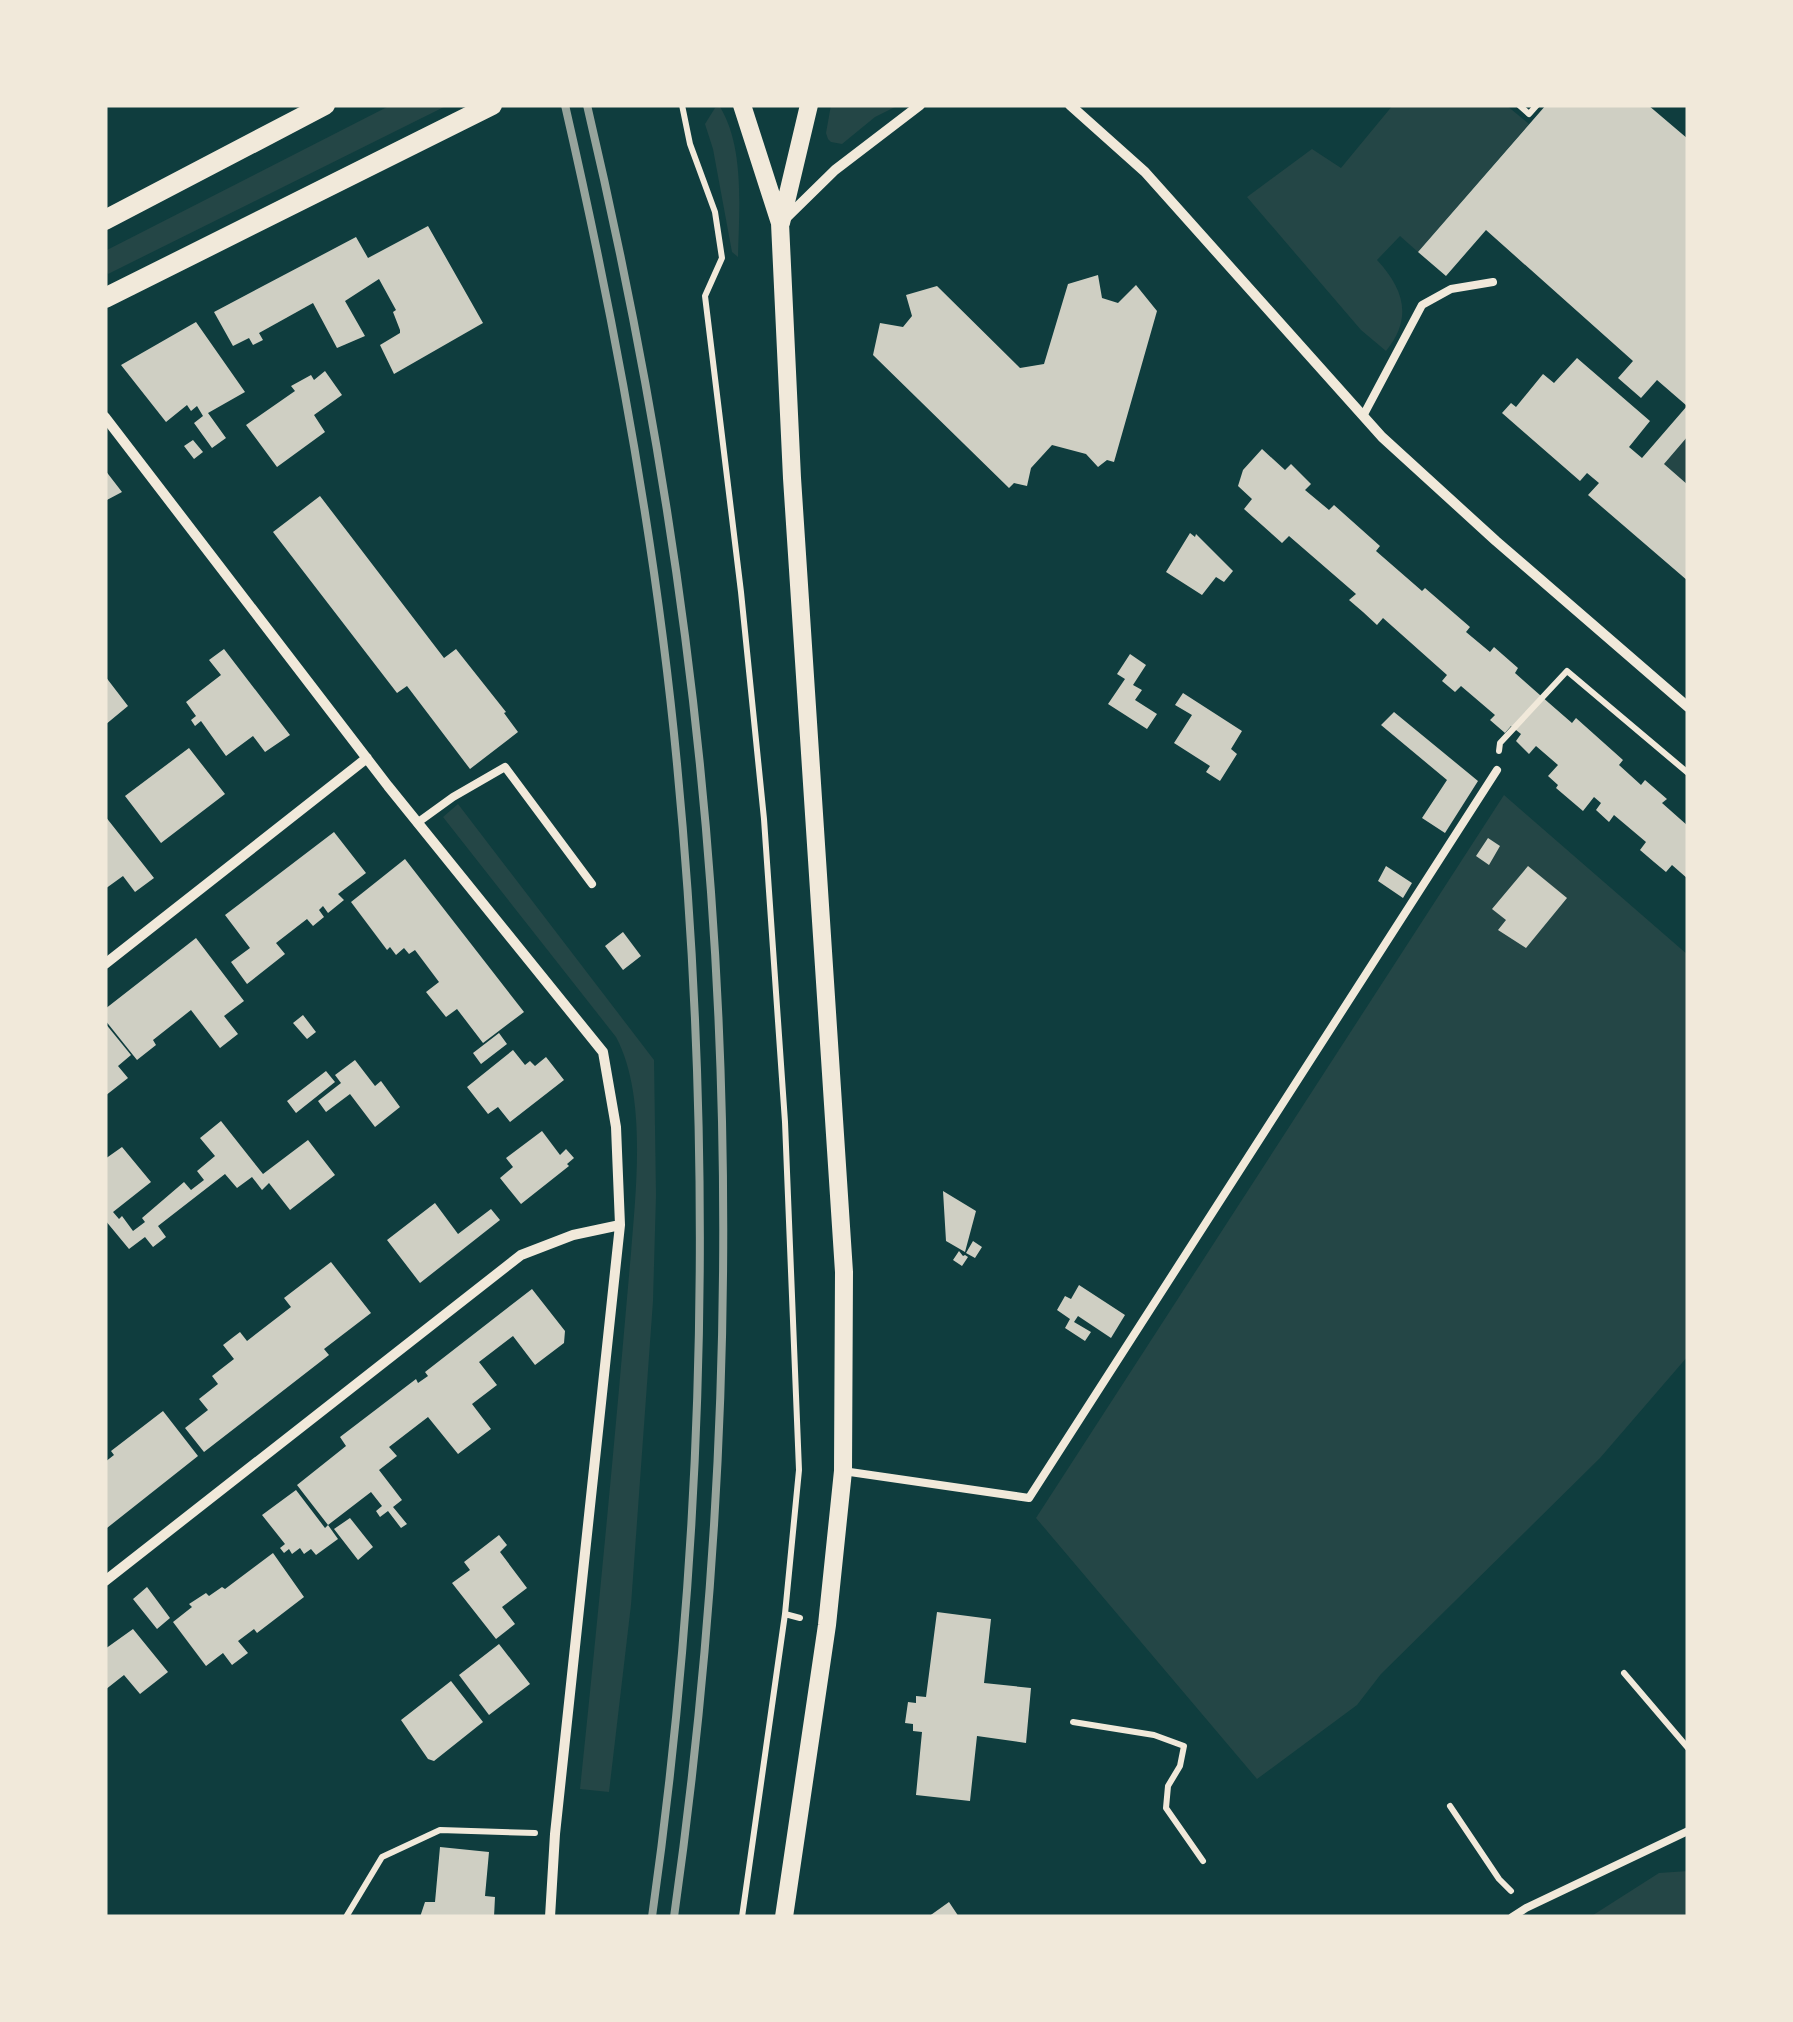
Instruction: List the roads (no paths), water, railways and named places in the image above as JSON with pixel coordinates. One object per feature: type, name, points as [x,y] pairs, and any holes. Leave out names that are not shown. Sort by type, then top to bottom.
[{"type":"main road","points":[[105,220],[325,105]]},
{"type":"main road","points":[[105,298],[492,105]]},
{"type":"street","points":[[742,105],[780,223],[792,478],[844,1272],[842,1471],[826,1624],[784,1917]]},
{"type":"street","points":[[780,223],[809,105]]},
{"type":"street","points":[[780,223],[835,170],[920,105]]},
{"type":"street","points":[[1070,105],[1145,172],[1382,437],[1496,542],[1688,707]]},
{"type":"street","points":[[105,417],[367,758],[603,1052],[616,1127],[620,1225],[555,1834],[550,1917]]},
{"type":"street","points":[[105,964],[367,758]]},
{"type":"street","points":[[105,1581],[521,1255],[573,1236],[620,1225]]},
{"type":"lane","points":[[1363,416],[1422,306],[1451,290],[1493,282]]},
{"type":"lane","points":[[418,823],[505,768],[592,884]]},
{"type":"lane","points":[[842,1471],[1029,1498],[1497,770]]},
{"type":"lane","points":[[1512,1917],[1688,1831]]},
{"type":"railway","points":[[565,105],[617,350],[658,598],[677,764],[696,1052],[700,1197],[693,1486],[684,1630],[652,1917]]},
{"type":"railway","points":[[587,105],[648,398],[680,595],[703,793],[719,1020],[723,1149],[720,1406],[704,1662],[674,1917]]}]
